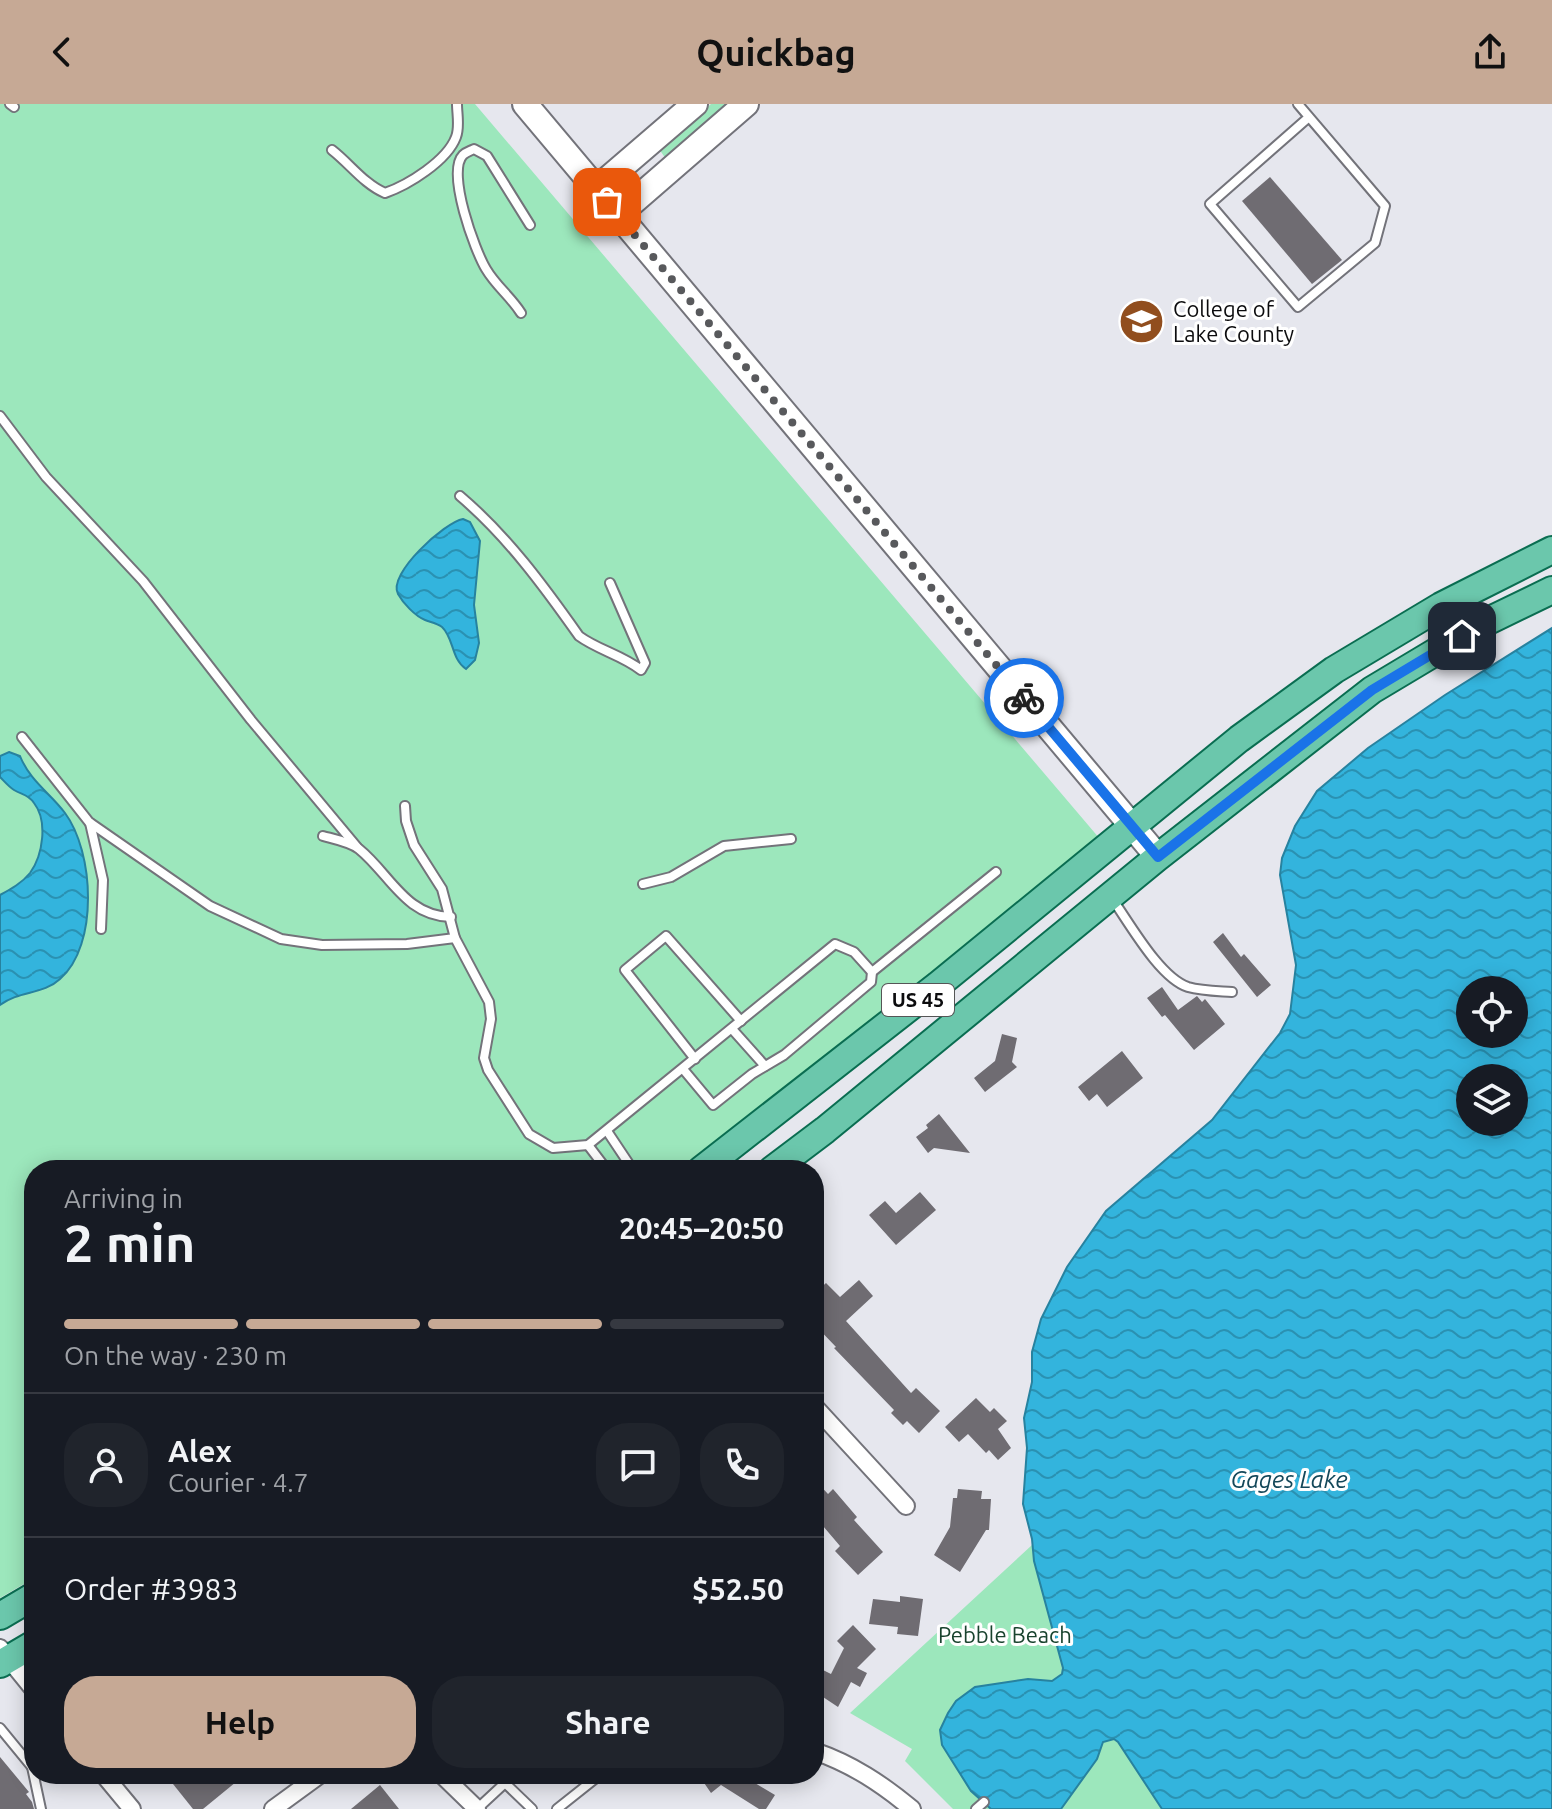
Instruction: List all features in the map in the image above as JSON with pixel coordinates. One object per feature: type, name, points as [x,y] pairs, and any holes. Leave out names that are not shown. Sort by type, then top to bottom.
[{"type":"main road","name":"US 45","points":[[714,1160],[938,985],[1239,739],[1334,670],[1441,606],[1552,550]]},
{"type":"main road","name":"US 45","points":[[785,1160],[1158,857],[1372,690],[1484,623],[1552,590]]},
{"type":"main road","points":[[0,1616],[24,1602]]},
{"type":"main road","points":[[3,1657],[24,1648]]},
{"type":"street","points":[[525,104],[1158,857]]},
{"type":"street","points":[[596,189],[695,104]]},
{"type":"street","points":[[618,215],[746,104]]},
{"type":"street","points":[[824,1417],[906,1506]]},
{"type":"street","points":[[3,1657],[24,1679]]},
{"type":"street","points":[[824,1755],[878,1781],[912,1809]]},
{"type":"street","points":[[111,1784],[132,1809]]},
{"type":"street","points":[[273,1809],[307,1784]]},
{"type":"street","points":[[451,1784],[477,1809]]},
{"type":"lane","points":[[332,150],[352,165],[373,188],[385,193],[399,188],[433,165],[456,138],[457,104]]},
{"type":"lane","points":[[1298,104],[1385,206],[1375,243],[1298,307],[1210,204],[1309,117]]},
{"type":"lane","points":[[521,313],[514,301],[498,288],[480,256],[459,194],[458,166],[463,155],[474,149],[487,156],[530,225]]},
{"type":"lane","points":[[0,416],[46,477],[143,581],[233,698],[357,847],[401,895],[422,911],[436,917],[451,917]]},
{"type":"lane","points":[[460,496],[512,547],[579,636],[641,670],[645,663],[641,650],[610,583]]},
{"type":"lane","points":[[22,737],[89,822],[210,906],[281,939],[322,945],[407,944],[455,938]]},
{"type":"lane","points":[[405,806],[414,845],[442,889],[455,938],[489,1002],[491,1019],[484,1058],[488,1070],[529,1134],[553,1148],[588,1145],[835,944],[854,952],[872,972]]},
{"type":"lane","points":[[89,822],[103,880],[101,929]]},
{"type":"lane","points":[[323,836],[357,847]]},
{"type":"lane","points":[[643,884],[671,877],[724,846],[791,839]]},
{"type":"lane","points":[[683,1069],[713,1105],[784,1055],[871,982],[872,972],[996,872]]},
{"type":"lane","points":[[1110,897],[1172,978],[1188,987],[1232,992]]},
{"type":"lane","points":[[695,1059],[625,970],[666,936],[741,1021]]},
{"type":"lane","points":[[732,1029],[765,1066]]},
{"type":"lane","points":[[607,1131],[626,1160]]},
{"type":"lane","points":[[588,1145],[599,1160]]},
{"type":"lane","points":[[0,1728],[24,1756]]},
{"type":"lane","points":[[36,1784],[41,1809]]},
{"type":"lane","points":[[477,1809],[504,1784]]},
{"type":"lane","points":[[506,1784],[532,1809]]},
{"type":"lane","points":[[557,1809],[588,1784]]},
{"type":"lane","points":[[976,1809],[984,1802]]},
{"type":"green space","points":[[0,104],[475,104],[1100,839],[706,1160],[24,1160],[24,1584],[0,1598]]},
{"type":"green space","points":[[711,104],[730,104],[666,159],[659,149]]},
{"type":"green space","name":"Pebble Beach","points":[[1032,1545],[1062,1674],[1052,1681],[1028,1680],[975,1687],[956,1701],[971,1791],[991,1809],[953,1809],[905,1761],[912,1749],[850,1713]]},
{"type":"green space","points":[[1114,1739],[1162,1809],[1061,1809],[1097,1759],[1103,1742]]},
{"type":"water","points":[[463,519],[470,522],[480,541],[474,605],[479,643],[475,660],[466,669],[458,660],[446,632],[410,609],[398,594],[397,585],[401,574],[420,550],[444,529]]},
{"type":"water","name":"Gages Lake","points":[[1552,628],[1552,1809],[1162,1809],[1114,1739],[1103,1742],[1097,1759],[1061,1809],[991,1809],[971,1791],[942,1745],[940,1730],[956,1701],[975,1687],[1028,1679],[1052,1681],[1062,1674],[1023,1504],[1027,1448],[1024,1418],[1032,1382],[1032,1352],[1041,1319],[1067,1267],[1106,1211],[1212,1120],[1280,1033],[1290,1014],[1296,965],[1280,875],[1282,858],[1295,826],[1317,791],[1368,748]]},
{"type":"water","points":[[9,752],[20,756],[29,773],[65,813],[75,830],[82,851],[88,898],[81,944],[73,964],[53,984],[0,1005],[0,895],[30,873],[42,838],[41,819],[34,803],[0,777],[0,756]]},
{"type":"building","points":[[1270,177],[1342,260],[1312,284],[1242,201]]},
{"type":"building","points":[[1223,933],[1241,957],[1244,954],[1271,985],[1257,997],[1213,942]]},
{"type":"building","points":[[1162,987],[1178,1010],[1197,996],[1202,1002],[1205,999],[1225,1024],[1194,1050],[1147,998]]},
{"type":"building","points":[[1002,1034],[1017,1038],[1012,1062],[1017,1067],[985,1092],[974,1078],[995,1061]]},
{"type":"building","points":[[1122,1051],[1143,1078],[1107,1107],[1097,1094],[1089,1101],[1078,1087]]},
{"type":"building","points":[[939,1114],[970,1153],[934,1148],[928,1153],[916,1137]]},
{"type":"building","points":[[920,1192],[936,1210],[896,1245],[869,1215],[885,1201],[896,1213]]},
{"type":"building","points":[[859,1280],[873,1296],[846,1321],[911,1393],[916,1388],[940,1411],[919,1433],[907,1421],[903,1425],[891,1413],[894,1410],[824,1334],[824,1285],[826,1283],[840,1297]]},
{"type":"building","points":[[976,1398],[990,1412],[994,1408],[1007,1421],[998,1429],[1011,1448],[998,1460],[989,1450],[986,1453],[968,1434],[959,1442],[945,1427]]},
{"type":"building","points":[[833,1489],[857,1517],[854,1520],[883,1552],[858,1575],[835,1551],[840,1546],[824,1527],[824,1490],[828,1494]]},
{"type":"building","points":[[958,1489],[982,1491],[981,1499],[991,1499],[989,1530],[986,1530],[960,1572],[934,1555],[950,1527],[953,1498],[957,1498]]},
{"type":"building","points":[[900,1596],[923,1599],[918,1636],[897,1634],[898,1627],[869,1624],[873,1599],[900,1602]]},
{"type":"building","points":[[853,1625],[876,1649],[857,1668],[867,1673],[860,1687],[851,1682],[838,1707],[824,1698],[824,1670],[831,1674],[844,1648],[837,1641]]},
{"type":"building","points":[[0,1757],[29,1792],[26,1794],[34,1809],[0,1809]]},
{"type":"building","points":[[173,1784],[234,1784],[203,1809],[193,1809]]},
{"type":"building","points":[[705,1784],[757,1784],[775,1795],[766,1809],[759,1809],[721,1785],[711,1793]]},
{"type":"building","points":[[380,1785],[399,1809],[351,1809]]},
{"type":"way so far","points":[[607,202],[1024,698]]},
{"type":"place","name":"College of Lake County","points":[[1142,322]]},
{"type":"route","points":[[1024,698],[1158,857],[1372,690],[1462,636]]}]
